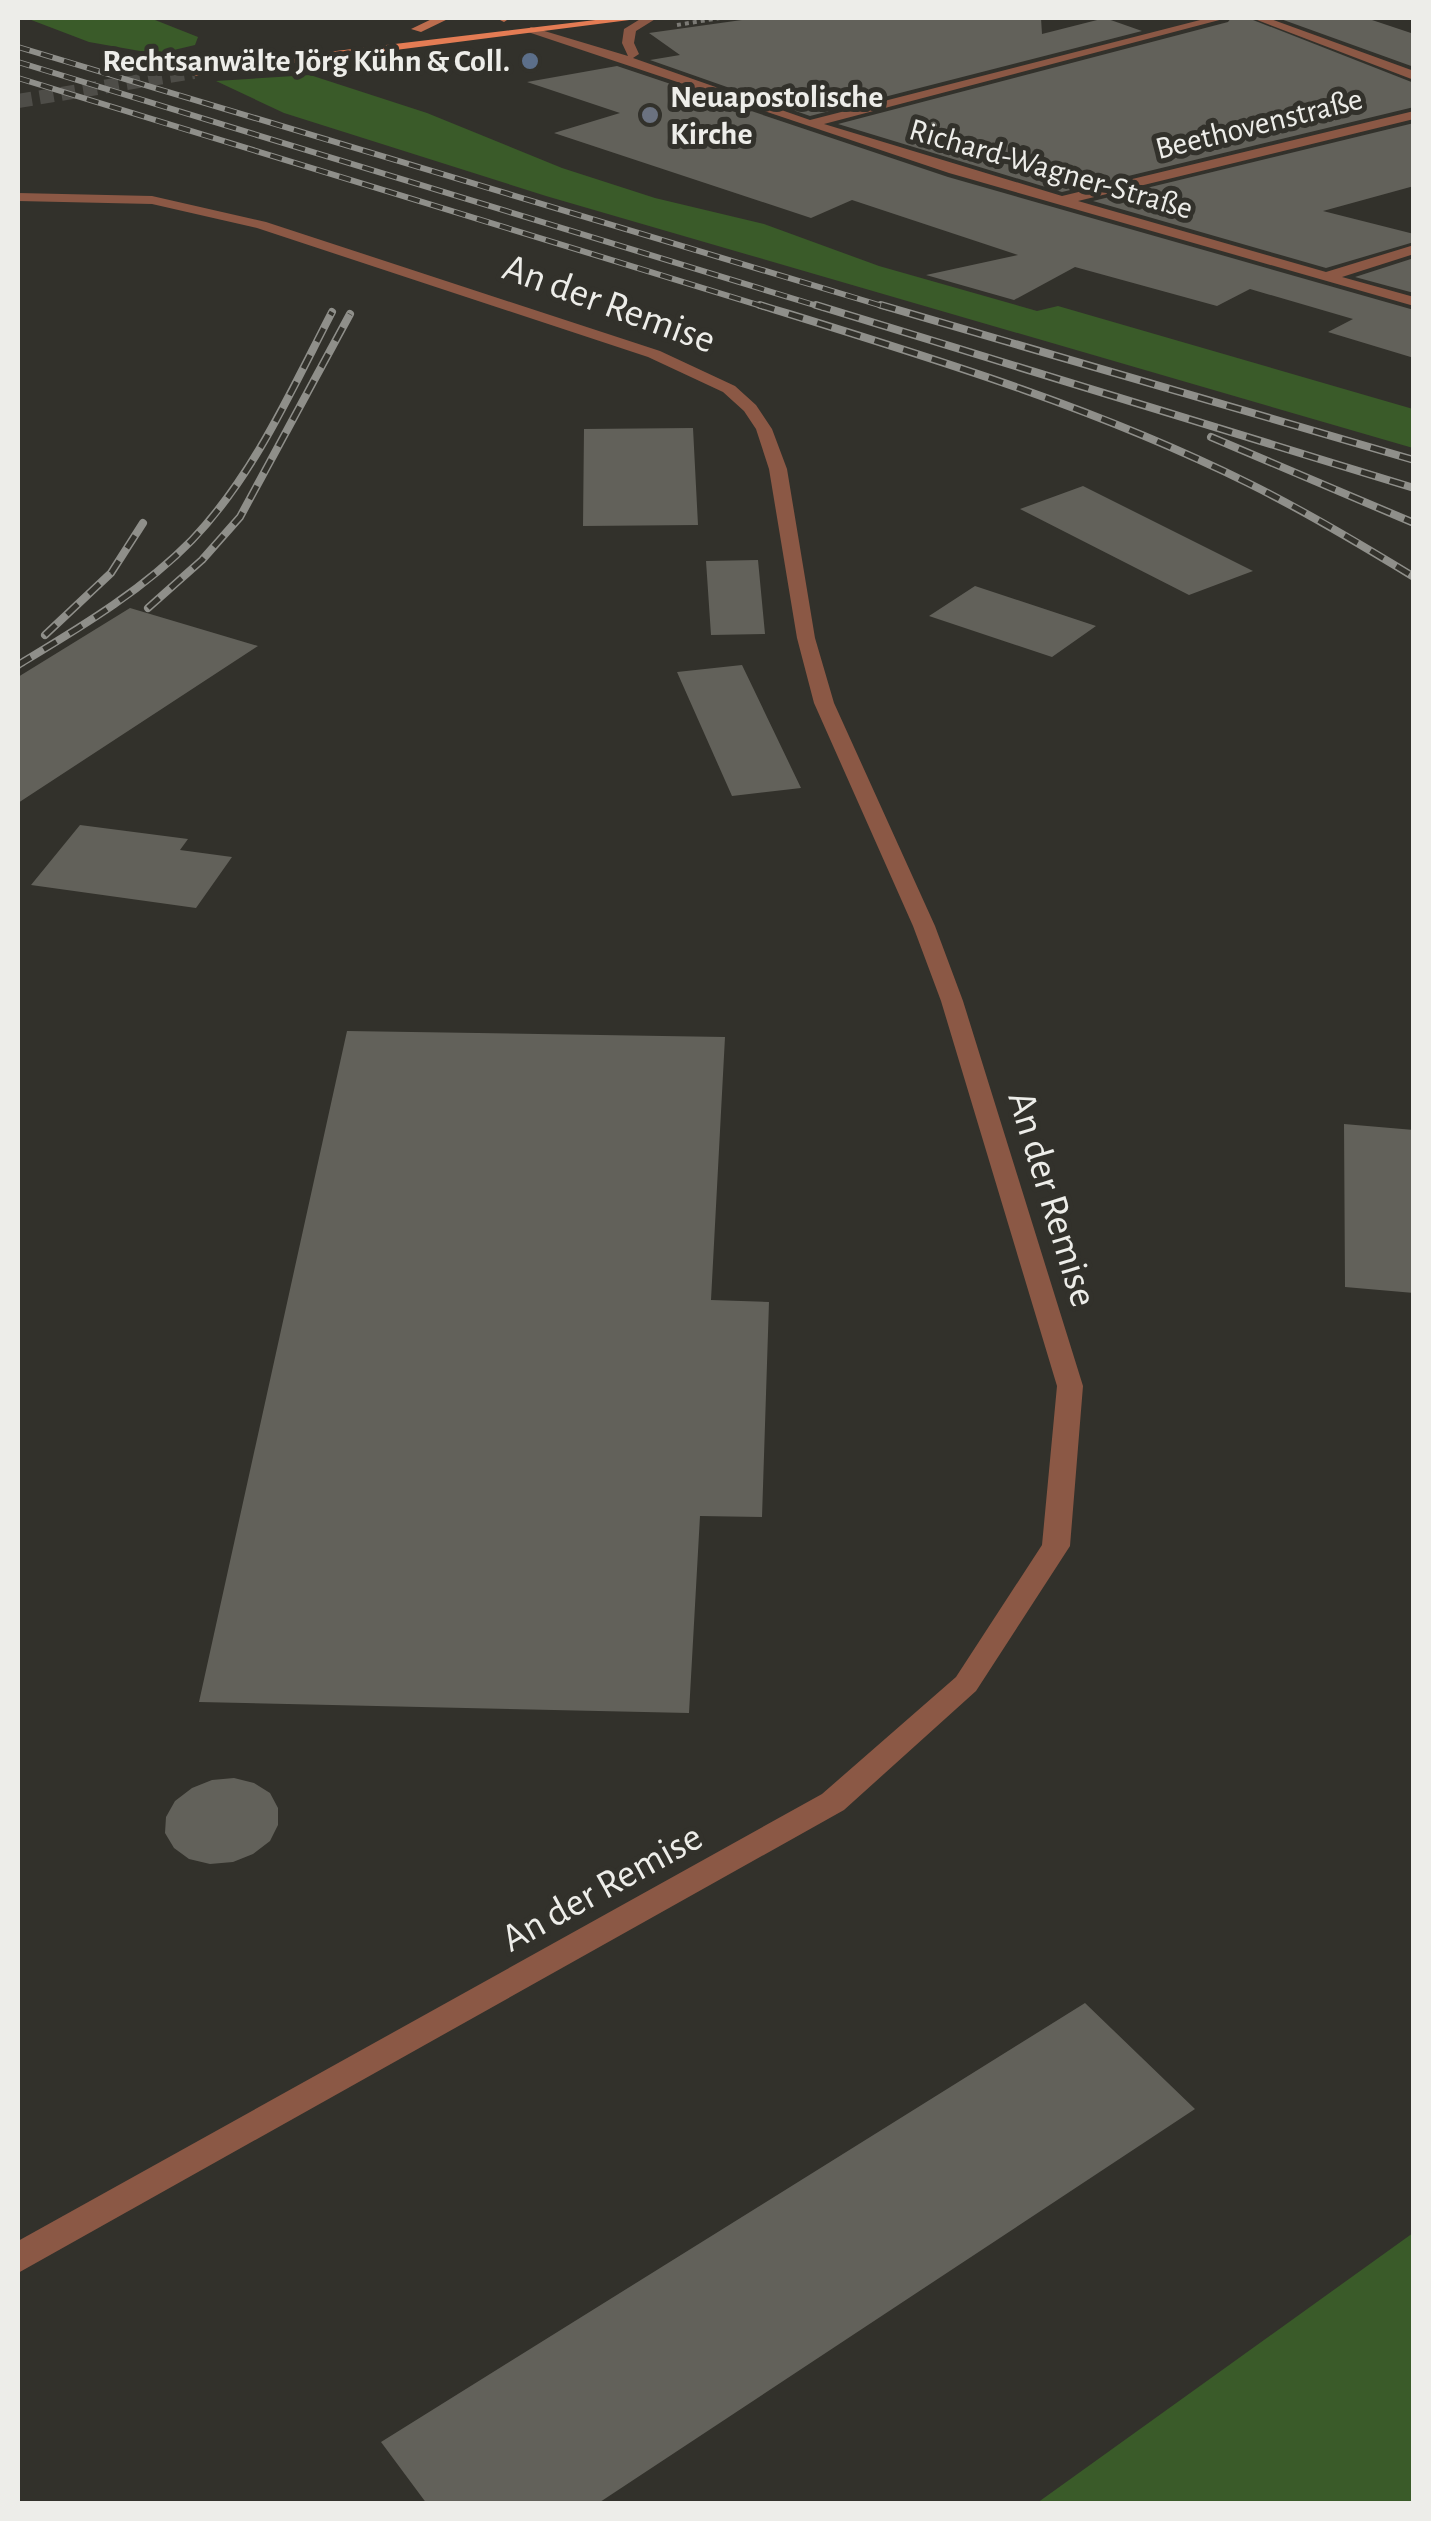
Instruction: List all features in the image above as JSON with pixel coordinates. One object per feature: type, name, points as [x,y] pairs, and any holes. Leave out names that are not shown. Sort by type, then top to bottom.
[{"type":"main road","points":[[498,19],[512,18]]},
{"type":"main road","points":[[558,18],[574,26]]},
{"type":"main road","points":[[194,72],[639,18]]},
{"type":"main road","points":[[498,19],[532,31]]},
{"type":"main road","points":[[401,30],[450,21]]},
{"type":"main road","points":[[173,62],[336,39]]},
{"type":"street","points":[[634,54],[628,43],[630,29],[651,18]]},
{"type":"street","points":[[809,124],[1220,18]]},
{"type":"street","points":[[1258,18],[1414,76]]},
{"type":"street","name":"Richard-Wagner-Straße","points":[[574,26],[676,75]]},
{"type":"street","name":"Richard-Wagner-Straße","points":[[532,31],[676,75],[809,124],[1060,201],[1414,302]]},
{"type":"street","name":"Beethovenstraße","points":[[1060,201],[1414,114]]},
{"type":"street","name":"An der Remise","points":[[18,197],[152,200],[261,224],[654,354],[729,389],[750,408],[764,430],[778,469],[806,638],[824,704],[924,926],[952,1001],[1070,1386],[1056,1546],[966,1684],[833,1802],[18,2258]]},
{"type":"street","points":[[1325,277],[1414,249]]},
{"type":"green space","points":[[26,18],[150,18],[198,37],[195,45],[157,54],[89,42]]},
{"type":"green space","points":[[310,75],[427,113],[562,168],[655,198],[764,224],[879,266],[1037,311],[1058,306],[1413,409],[1413,448],[546,196],[284,113],[216,81]]},
{"type":"green space","points":[[1413,2233],[1413,2503],[1037,2503]]},
{"type":"building","points":[[756,18],[1041,18],[1042,34],[1105,18],[1142,31],[810,116],[650,60],[680,55],[649,33]]},
{"type":"building","points":[[1231,18],[1248,18],[1414,83],[1414,107],[1062,192],[838,124],[1228,22]]},
{"type":"building","points":[[1278,18],[1366,18],[1414,34],[1414,67]]},
{"type":"building","points":[[617,66],[948,177],[1414,310],[1414,358],[1328,332],[1353,319],[1250,289],[1217,306],[1075,267],[1014,300],[926,275],[1018,255],[852,200],[811,218],[554,133],[620,113],[527,82]]},
{"type":"building","points":[[1414,123],[1414,186],[1323,211],[1414,234],[1414,242],[1326,268],[1093,201]]},
{"type":"building","points":[[1414,258],[1414,293],[1355,277]]},
{"type":"building","points":[[693,428],[698,525],[583,526],[584,429]]},
{"type":"building","points":[[1083,486],[1253,571],[1189,595],[1020,509]]},
{"type":"building","points":[[758,560],[765,634],[711,635],[706,561]]},
{"type":"building","points":[[975,586],[1096,626],[1052,657],[929,616]]},
{"type":"building","points":[[130,608],[258,646],[18,803],[18,677]]},
{"type":"building","points":[[742,665],[801,788],[732,796],[677,672]]},
{"type":"building","points":[[80,825],[188,839],[180,850],[232,857],[196,908],[31,885]]},
{"type":"building","points":[[347,1031],[725,1037],[711,1300],[769,1302],[762,1517],[700,1516],[689,1713],[199,1702]]},
{"type":"building","points":[[1344,1124],[1414,1130],[1414,1293],[1345,1287]]},
{"type":"building","points":[[234,1778],[254,1783],[270,1793],[278,1808],[278,1825],[270,1841],[233,1862],[210,1864],[189,1859],[174,1848],[165,1833],[166,1817],[175,1801],[192,1788],[212,1780]]},
{"type":"building","points":[[1085,2003],[1195,2109],[597,2504],[427,2504],[381,2442]]},
{"type":"tunnel","points":[[18,101],[194,72]]},
{"type":"railway","points":[[18,47],[889,308]]},
{"type":"railway","points":[[18,62],[824,308]]},
{"type":"railway","points":[[18,78],[768,308]]},
{"type":"railway","points":[[760,305],[1008,384],[1130,430],[1269,494],[1414,577]]},
{"type":"railway","points":[[816,305],[1414,488]]},
{"type":"railway","points":[[881,305],[1414,460]]},
{"type":"railway","points":[[18,665],[131,592],[192,540],[253,460],[332,312]]},
{"type":"railway","points":[[148,608],[202,560],[240,517],[350,314]]},
{"type":"railway","points":[[1211,437],[1414,523]]},
{"type":"railway","points":[[45,635],[111,573],[143,523]]},
{"type":"place","name":"Rechtsanwälte Jörg Kühn & Coll.","points":[[530,61]]},
{"type":"place","name":"Neuapostolische Kirche","points":[[650,115]]}]
